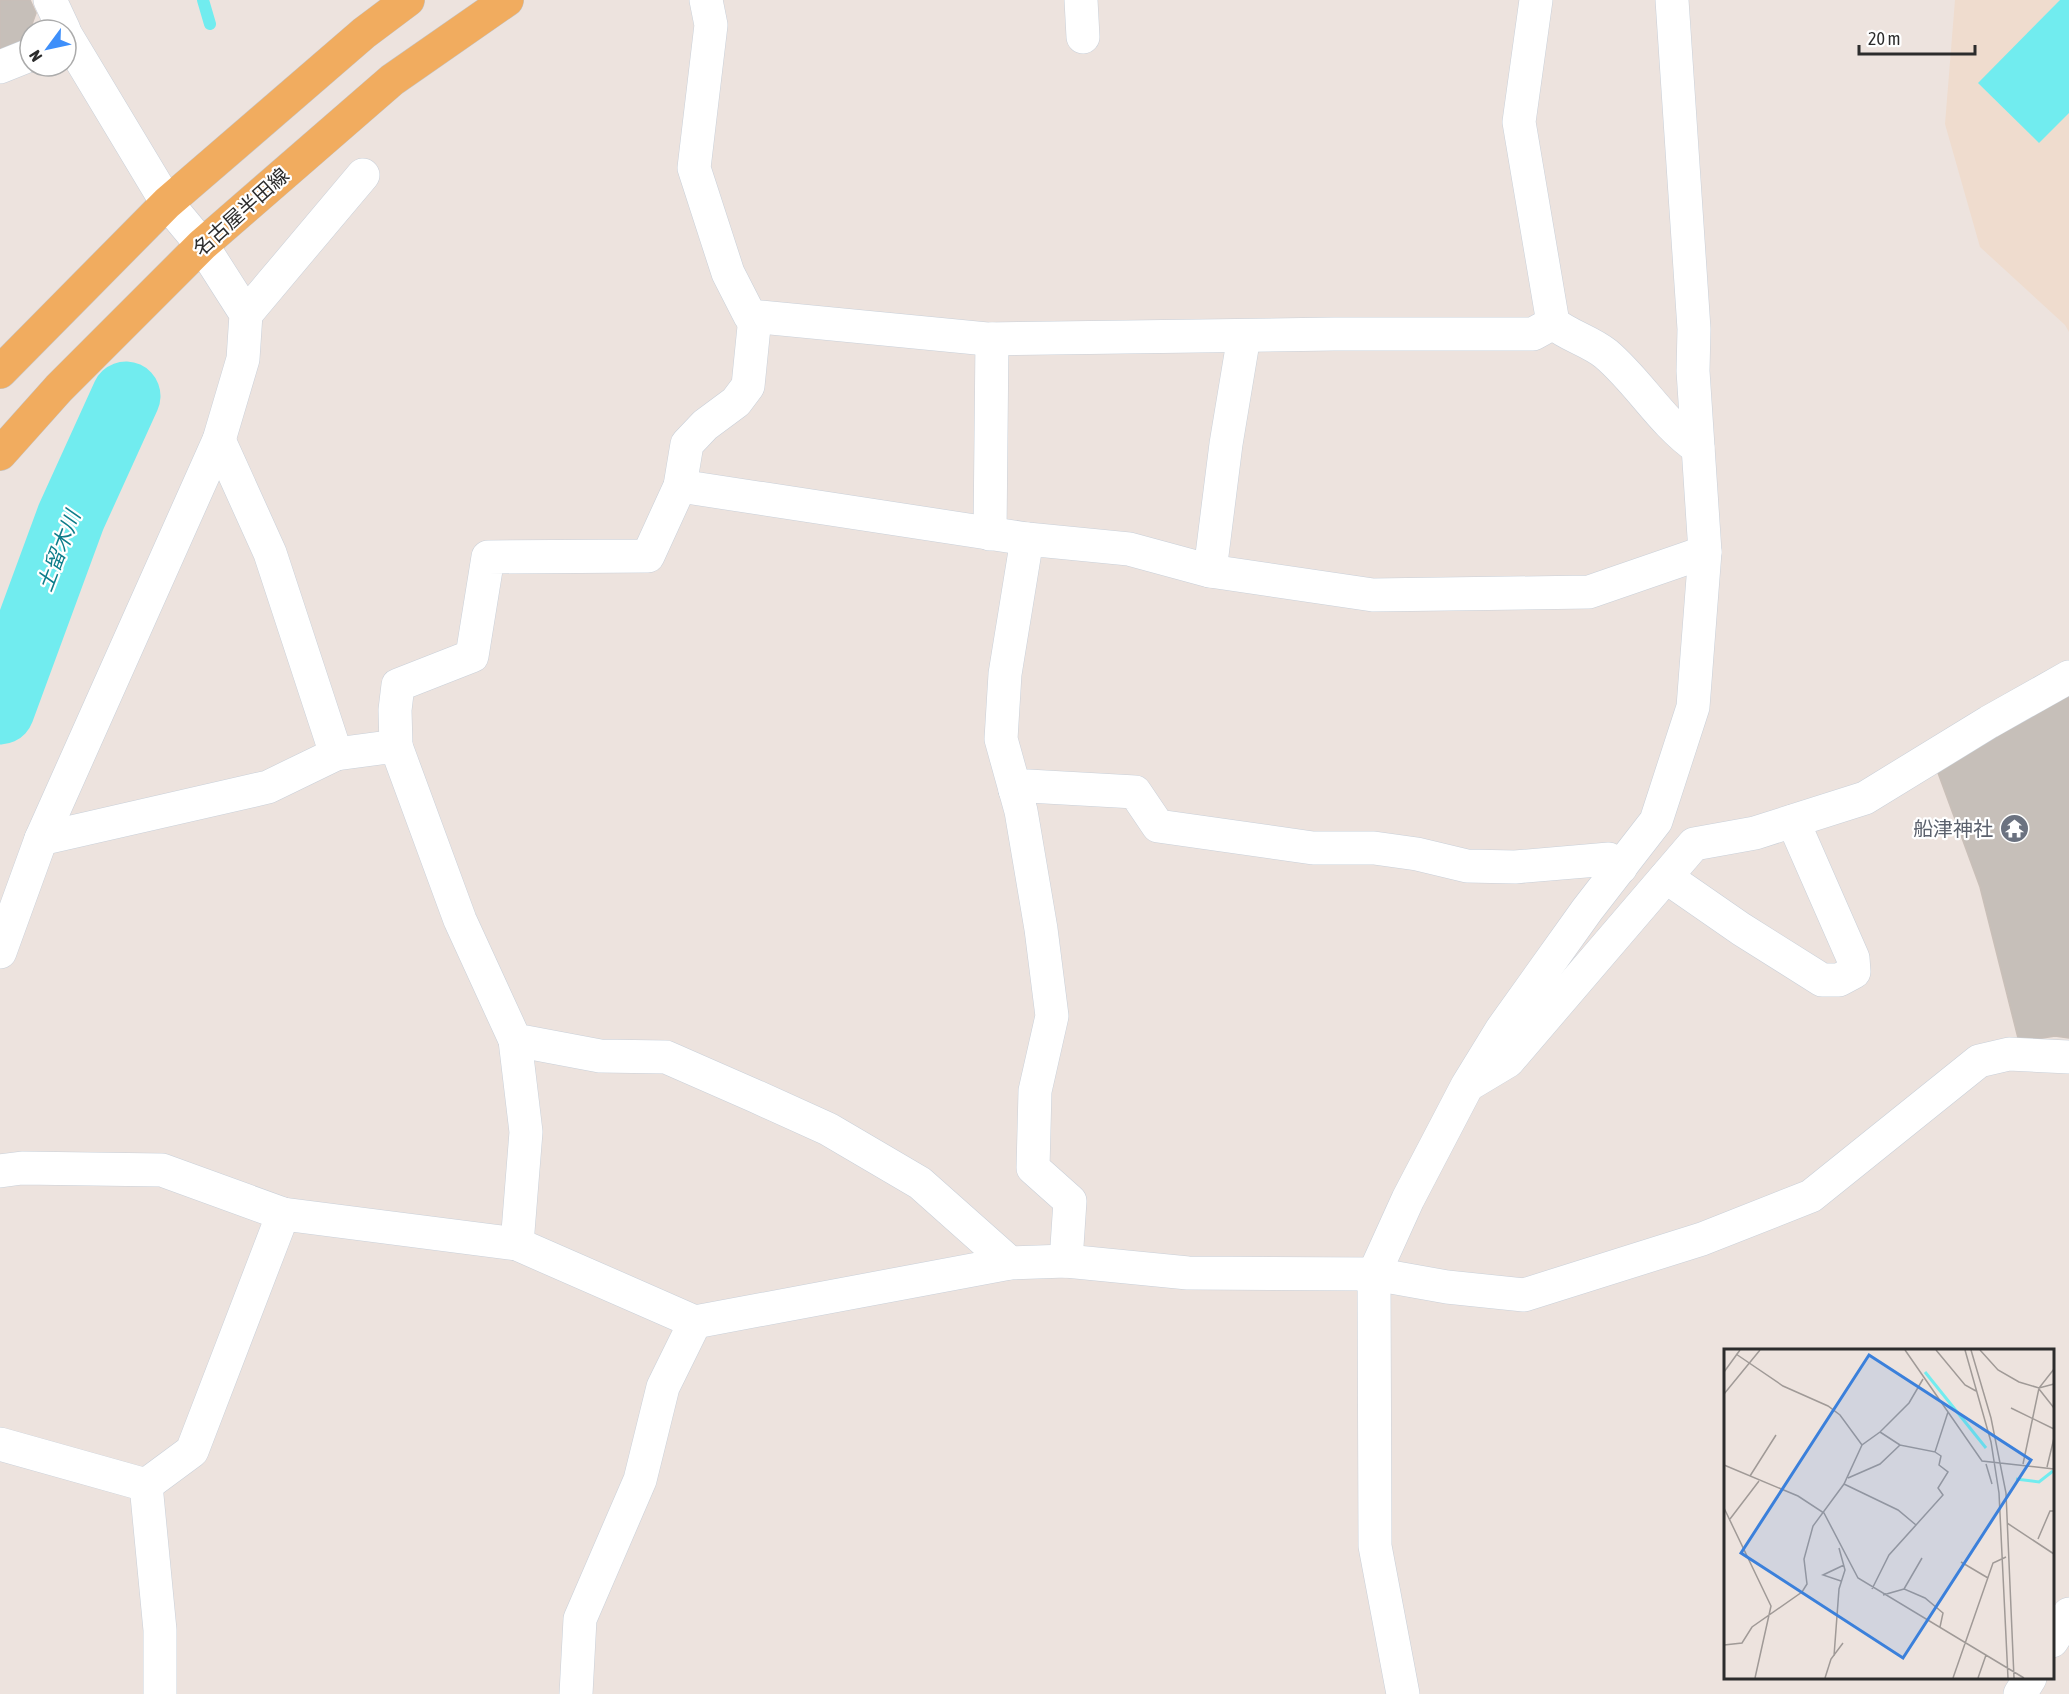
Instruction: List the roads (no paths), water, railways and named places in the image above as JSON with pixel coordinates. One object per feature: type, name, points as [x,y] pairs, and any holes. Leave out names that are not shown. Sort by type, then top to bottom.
[{"type":"main road","points":[[0,372],[167,203],[364,33],[408,0]]},
{"type":"main road","name":"名古屋半田線","points":[[0,454],[59,388],[202,245],[392,80],[507,0]]},
{"type":"street","points":[[50,0],[58,18]]},
{"type":"street","points":[[706,0],[711,25],[694,168],[728,273],[750,316],[992,339],[1334,334],[1533,334],[1553,323]]},
{"type":"street","points":[[1081,0],[1083,37]]},
{"type":"street","points":[[1536,0],[1519,122],[1553,323],[1565,333],[1604,353],[1627,374],[1679,435],[1698,448]]},
{"type":"street","points":[[1403,1694],[1375,1546],[1374,1274],[1408,1199],[1467,1086],[1502,1029],[1587,910],[1656,821],[1693,708],[1706,552],[1693,371],[1694,329],[1672,0]]},
{"type":"street","points":[[78,56],[167,203],[202,245],[246,314]]},
{"type":"street","points":[[0,67],[18,60]]},
{"type":"street","points":[[0,952],[41,839],[219,441],[243,359],[246,314],[363,175]]},
{"type":"street","points":[[517,1244],[526,1132],[515,1040],[460,920],[396,746],[395,710],[398,685],[472,656],[488,557],[648,556],[680,486],[687,444],[705,425],[736,402],[748,386],[755,317]]},
{"type":"street","points":[[1210,572],[1226,444],[1244,336]]},
{"type":"street","points":[[990,534],[992,339]]},
{"type":"street","points":[[219,441],[270,553],[336,754]]},
{"type":"street","points":[[680,486],[990,534],[1130,549],[1210,572],[1373,595],[1589,592],[1706,552]]},
{"type":"street","points":[[1027,539],[1005,674],[1001,739],[1021,811],[1041,929],[1052,1016],[1035,1091],[1033,1168],[1070,1201],[1066,1261]]},
{"type":"street","points":[[1467,1086],[1508,1061],[1694,844],[1755,833],[1865,798],[1989,722],[2069,677]]},
{"type":"street","points":[[41,839],[268,787],[336,754],[396,746]]},
{"type":"street","points":[[1015,790],[1028,786],[1135,792],[1158,826],[1313,848],[1374,848],[1417,854],[1467,867],[1515,867],[1609,859],[1621,867]]},
{"type":"street","points":[[1666,877],[1741,929],[1822,980],[1839,980],[1854,972],[1853,958],[1793,821]]},
{"type":"street","points":[[515,1040],[600,1056],[666,1057],[766,1100],[828,1129],[920,1183],[1010,1263]]},
{"type":"street","points":[[0,1171],[22,1168],[162,1170],[283,1215],[517,1244],[695,1322],[1010,1263],[1066,1261],[1188,1273],[1374,1274],[1447,1287],[1524,1294],[1702,1239],[1811,1196],[1979,1061],[2009,1054],[2069,1057]]},
{"type":"street","points":[[146,1485],[192,1451],[283,1215]]},
{"type":"street","points":[[576,1694],[580,1619],[640,1480],[663,1386],[695,1322]]},
{"type":"street","points":[[0,1444],[146,1485]]},
{"type":"street","points":[[146,1485],[160,1630],[160,1694]]},
{"type":"street","points":[[2054,1638],[2069,1614]]},
{"type":"street","points":[[2020,1694],[2029,1679]]},
{"type":"water","points":[[2060,0],[2069,0],[2069,113],[2039,143],[1978,83]]},
{"type":"waterway","points":[[203,0],[210,24]]},
{"type":"waterway","name":"土留木川","points":[[0,710],[71,517],[126,396]]},
{"type":"place","name":"船津神社","points":[[2014,829]]}]
